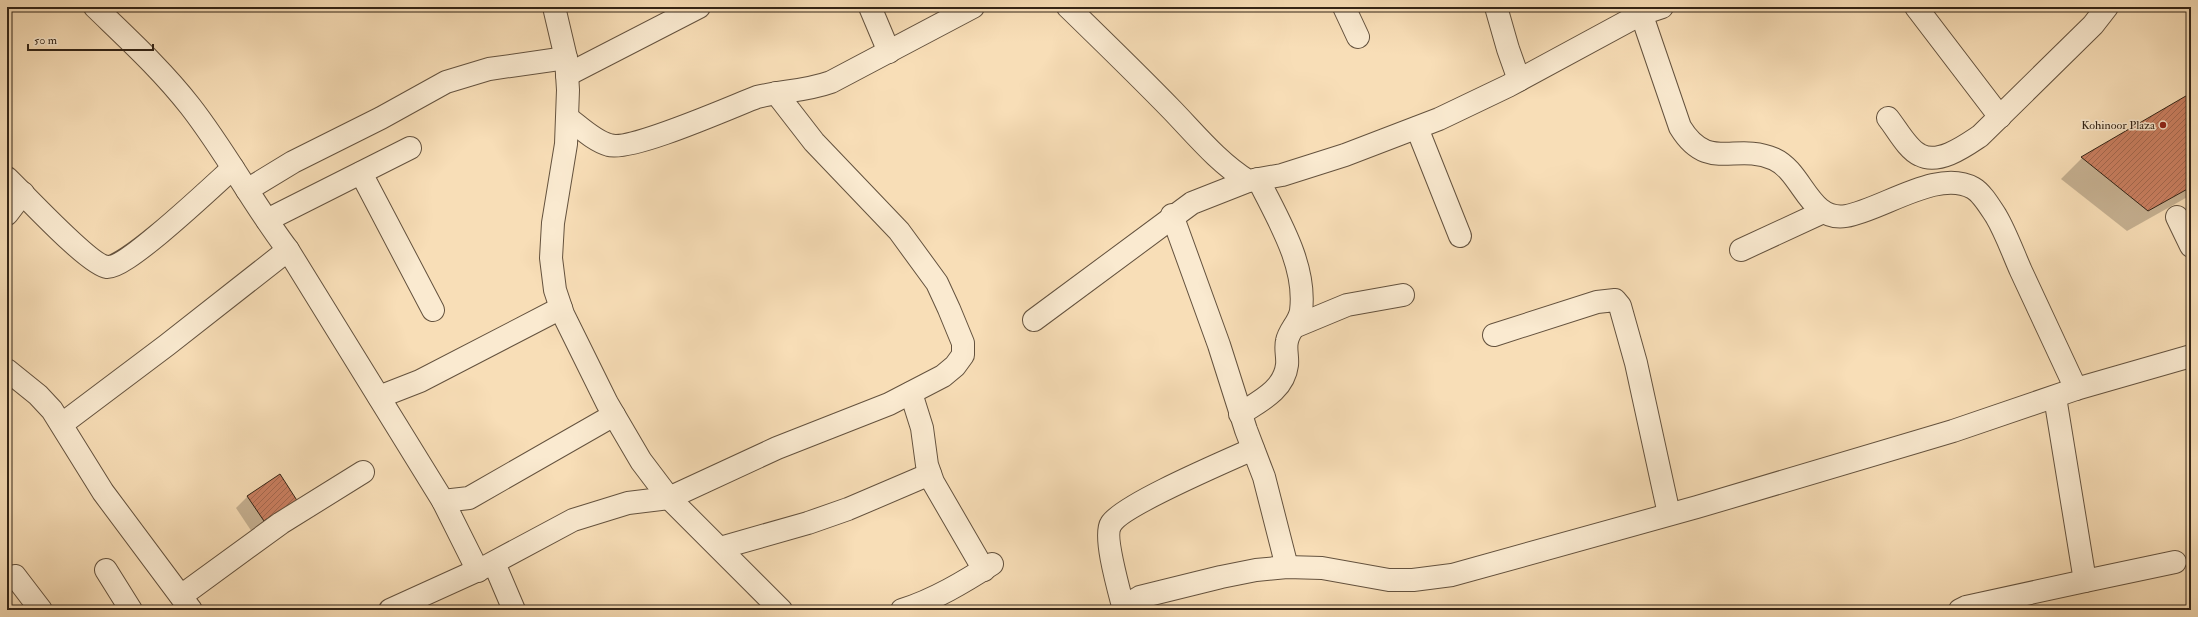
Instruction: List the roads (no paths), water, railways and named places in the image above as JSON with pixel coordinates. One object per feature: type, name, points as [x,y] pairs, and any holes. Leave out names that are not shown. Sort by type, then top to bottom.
[{"type":"street","points":[[96,7],[173,86],[208,130],[288,250],[443,501],[514,610]]},
{"type":"street","points":[[554,7],[567,67],[568,118],[566,144],[553,223],[552,251],[555,290],[561,308],[576,343],[614,415],[642,461],[669,498],[781,610]]},
{"type":"street","points":[[247,190],[298,159],[381,118],[446,82],[489,69],[567,67],[699,7]]},
{"type":"street","points":[[870,7],[889,52]]},
{"type":"street","points":[[568,118],[595,138],[609,146],[624,146],[648,139],[757,98],[776,93],[794,92],[831,82],[973,7]]},
{"type":"street","points":[[1068,7],[1172,110],[1213,156],[1228,169],[1253,180],[1288,240],[1298,273],[1301,302],[1298,320],[1286,342],[1287,364],[1285,375],[1280,386],[1240,414]]},
{"type":"street","points":[[1344,7],[1358,37]]},
{"type":"street","points":[[1496,7],[1519,80]]},
{"type":"street","points":[[1034,320],[1192,202],[1253,180],[1282,175],[1345,155],[1417,128],[1473,103],[1519,80],[1640,10],[1662,7]]},
{"type":"street","points":[[1916,7],[2000,117]]},
{"type":"street","points":[[1888,118],[1912,149],[1921,156],[1932,158],[1963,148],[1980,136],[2000,117],[2093,25],[2107,7]]},
{"type":"street","points":[[1640,10],[1680,126],[1688,139],[1698,149],[1710,154],[1760,155],[1775,159],[1788,170],[1810,199],[1823,212],[1831,217],[1857,214],[1930,186],[1944,183],[1959,183],[1973,188],[1996,216],[2076,389]]},
{"type":"street","points":[[390,610],[486,567],[573,520],[600,510],[628,503],[669,498],[777,448],[889,404],[943,376],[955,366],[963,355],[963,343],[950,309],[937,283],[899,231],[814,142],[776,93]]},
{"type":"street","points":[[1417,128],[1460,236]]},
{"type":"street","points":[[267,220],[410,148]]},
{"type":"street","points":[[7,178],[90,258],[107,267],[117,265],[144,246],[233,168]]},
{"type":"street","points":[[361,173],[433,310]]},
{"type":"street","points":[[7,214],[23,193]]},
{"type":"street","points":[[1741,250],[1823,212]]},
{"type":"street","points":[[1172,216],[1219,345],[1240,414],[1268,491],[1287,567]]},
{"type":"street","points":[[2177,217],[2191,246]]},
{"type":"street","points":[[62,424],[167,346],[288,250]]},
{"type":"street","points":[[1294,327],[1347,305],[1403,295]]},
{"type":"street","points":[[1494,335],[1597,302],[1614,300],[1620,306],[1636,363],[1670,514]]},
{"type":"street","points":[[379,397],[420,381],[561,308]]},
{"type":"street","points":[[1125,610],[1130,603],[1140,597],[1256,570],[1287,567],[1322,568],[1389,580],[1433,579],[1670,514],[1946,433],[2076,389],[2191,356]]},
{"type":"street","points":[[7,370],[38,395],[62,424],[108,498],[186,603],[281,523],[363,472]]},
{"type":"street","points":[[902,610],[923,602],[988,567],[947,508],[930,474],[922,428],[911,393]]},
{"type":"street","points":[[2055,397],[2085,581]]},
{"type":"street","points":[[443,501],[469,498],[614,415]]},
{"type":"street","points":[[1125,610],[1110,548],[1108,533],[1110,524],[1118,517],[1153,496],[1201,472],[1254,449]]},
{"type":"street","points":[[720,548],[822,518],[930,474]]},
{"type":"street","points":[[1960,610],[1974,605],[2175,562]]},
{"type":"street","points":[[106,570],[131,610]]},
{"type":"street","points":[[15,576],[41,610]]},
{"type":"place","name":"Kohinoor Plaza","points":[[2163,125]]}]
